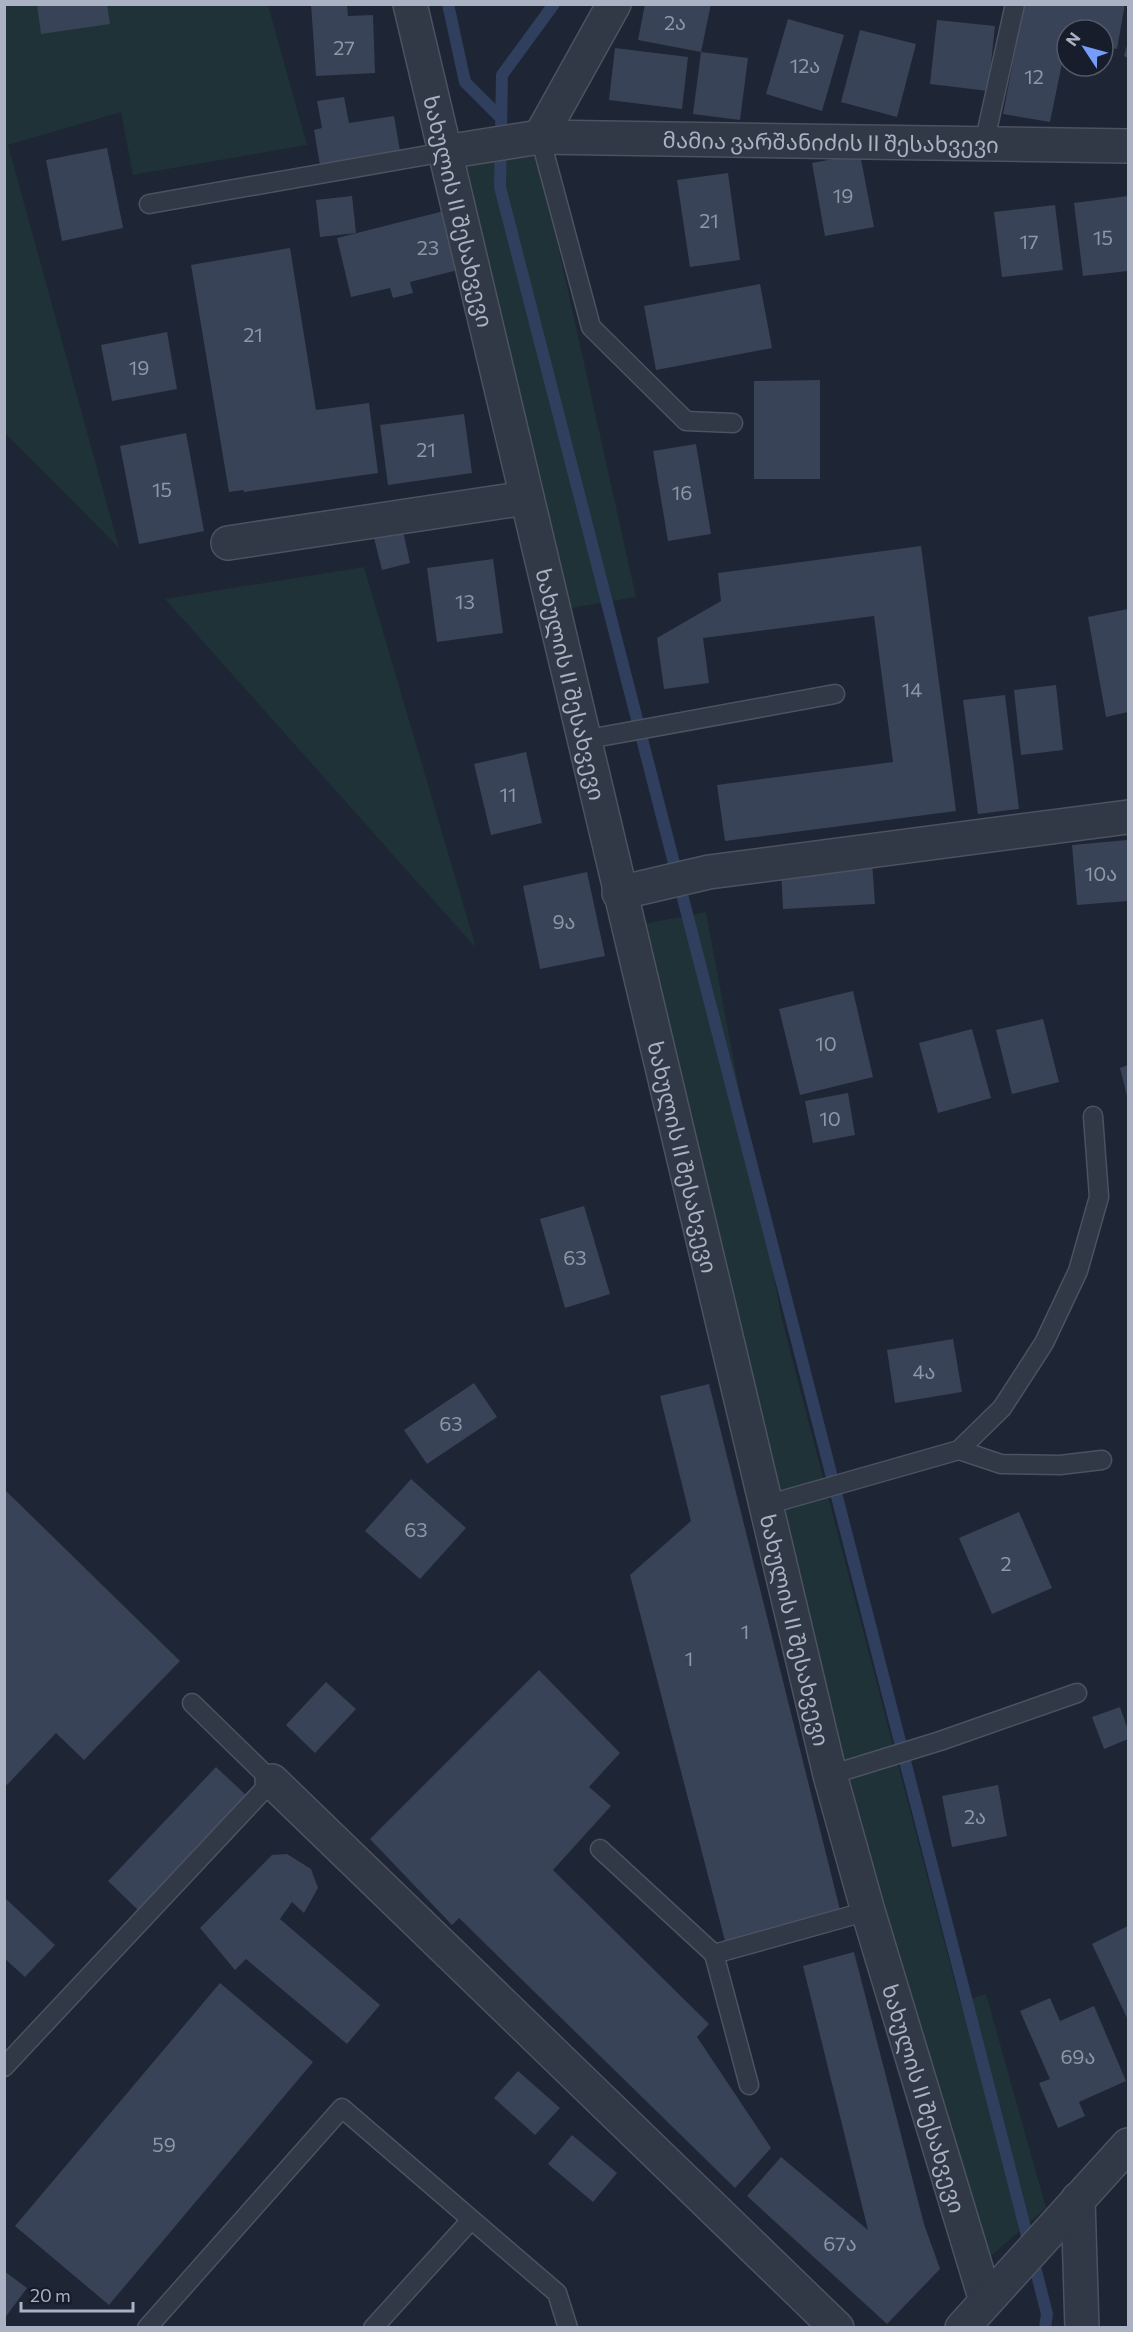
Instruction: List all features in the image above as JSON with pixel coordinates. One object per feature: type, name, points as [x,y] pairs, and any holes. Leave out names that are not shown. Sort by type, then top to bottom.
[{"type":"street","name":"ხახულის II შესახვევი","points":[[410,4],[830,1775],[868,1911],[992,2294]]},
{"type":"street","points":[[537,137],[614,4]]},
{"type":"street","name":"მამია ვარშანიძის II შესახვევი","points":[[445,152],[537,137],[1128,147]]},
{"type":"street","points":[[228,543],[526,498]]},
{"type":"street","points":[[619,892],[709,872],[1128,817]]},
{"type":"street","points":[[272,1781],[837,2328]]},
{"type":"street","points":[[962,2328],[1128,2145]]},
{"type":"street","points":[[1068,2211],[1082,2328]]},
{"type":"lane","points":[[984,144],[1015,4]]},
{"type":"lane","points":[[537,137],[591,327],[687,421],[733,423]]},
{"type":"lane","points":[[149,204],[445,152]]},
{"type":"lane","points":[[583,740],[835,694]]},
{"type":"lane","points":[[766,1505],[959,1450],[1002,1408],[1044,1343],[1078,1271],[1099,1197],[1093,1116]]},
{"type":"lane","points":[[959,1450],[1001,1464],[1060,1466],[1101,1460]]},
{"type":"lane","points":[[830,1775],[940,1741],[1077,1693]]},
{"type":"lane","points":[[4,2067],[272,1781],[192,1703]]},
{"type":"lane","points":[[600,1849],[714,1954],[748,2085]]},
{"type":"lane","points":[[714,1954],[868,1911]]},
{"type":"lane","points":[[147,2328],[342,2108],[557,2293],[568,2328]]},
{"type":"lane","points":[[373,2328],[471,2220]]},
{"type":"green space","points":[[4,5],[268,5],[307,145],[133,175],[121,112],[8,145],[119,548],[5,433]]},
{"type":"green space","points":[[534,138],[636,597],[553,611],[445,152]]},
{"type":"green space","points":[[364,567],[476,948],[165,599]]},
{"type":"green space","points":[[706,912],[782,1320],[960,2002],[986,1994],[1046,2208],[991,2256],[830,1770],[643,924]]},
{"type":"building","points":[[37,4],[107,4],[110,24],[41,34]]},
{"type":"building","points":[[311,4],[347,4],[348,16],[373,15],[375,73],[316,76]]},
{"type":"building","points":[[645,4],[711,4],[701,52],[638,40]]},
{"type":"building","points":[[1024,4],[1125,4],[1117,49],[1115,49],[1115,18],[1055,18],[1055,78],[1059,78],[1050,122],[1003,114]]},
{"type":"building","points":[[788,19],[844,35],[822,111],[766,94]]},
{"type":"building","points":[[937,20],[995,26],[988,91],[930,84]]},
{"type":"building","points":[[860,30],[916,44],[897,117],[841,102]]},
{"type":"building","points":[[1128,42],[1128,58],[1124,56]]},
{"type":"building","points":[[615,48],[688,57],[682,109],[609,100]]},
{"type":"building","points":[[701,52],[748,58],[740,120],[693,114]]},
{"type":"building","points":[[344,97],[349,123],[394,116],[400,151],[320,165],[314,130],[322,128],[317,101]]},
{"type":"building","points":[[107,148],[123,228],[62,241],[46,160]]},
{"type":"building","points":[[860,154],[874,227],[825,236],[812,163]]},
{"type":"building","points":[[728,173],[740,260],[690,267],[677,180]]},
{"type":"building","points":[[352,196],[356,233],[320,237],[316,200]]},
{"type":"building","points":[[1128,196],[1128,271],[1083,276],[1074,203]]},
{"type":"building","points":[[1055,205],[1063,270],[1002,277],[994,212]]},
{"type":"building","points":[[444,211],[458,270],[410,282],[413,293],[393,298],[390,288],[351,297],[337,238]]},
{"type":"building","points":[[290,248],[316,410],[369,403],[378,473],[244,492],[243,490],[229,492],[191,265]]},
{"type":"building","points":[[760,284],[772,348],[656,370],[644,306]]},
{"type":"building","points":[[167,332],[177,389],[112,401],[101,345]]},
{"type":"building","points":[[820,380],[820,479],[754,479],[754,381]]},
{"type":"building","points":[[464,414],[472,473],[388,485],[380,425]]},
{"type":"building","points":[[186,433],[204,531],[139,544],[120,446]]},
{"type":"building","points":[[696,444],[711,534],[668,541],[653,451]]},
{"type":"building","points":[[403,531],[410,563],[382,570],[374,538]]},
{"type":"building","points":[[921,546],[956,811],[725,841],[717,785],[893,762],[874,616],[703,638],[709,683],[664,689],[657,638],[721,601],[718,573]]},
{"type":"building","points":[[493,559],[503,633],[437,642],[427,568]]},
{"type":"building","points":[[1128,609],[1128,712],[1106,717],[1088,617]]},
{"type":"building","points":[[1056,685],[1063,750],[1021,755],[1014,690]]},
{"type":"building","points":[[1005,695],[1019,809],[978,814],[963,700]]},
{"type":"building","points":[[526,752],[542,823],[491,835],[474,764]]},
{"type":"building","points":[[1128,840],[1128,901],[1077,905],[1072,845]]},
{"type":"building","points":[[872,862],[875,904],[783,909],[781,868]]},
{"type":"building","points":[[587,872],[605,956],[540,969],[523,886]]},
{"type":"building","points":[[853,991],[873,1077],[800,1095],[779,1009]]},
{"type":"building","points":[[1043,1019],[1059,1082],[1012,1094],[996,1030]]},
{"type":"building","points":[[972,1029],[991,1098],[938,1113],[919,1043]]},
{"type":"building","points":[[1128,1065],[1128,1100],[1120,1068]]},
{"type":"building","points":[[848,1093],[855,1135],[813,1143],[805,1101]]},
{"type":"building","points":[[584,1206],[610,1294],[565,1308],[540,1219]]},
{"type":"building","points":[[953,1339],[962,1392],[895,1403],[887,1350]]},
{"type":"building","points":[[474,1383],[497,1417],[427,1464],[404,1430]]},
{"type":"building","points":[[709,1384],[841,1914],[725,1941],[630,1575],[691,1521],[660,1396]]},
{"type":"building","points":[[411,1479],[466,1528],[420,1579],[365,1531]]},
{"type":"building","points":[[4,1489],[180,1661],[84,1760],[56,1733],[7,1785],[4,1783]]},
{"type":"building","points":[[1019,1512],[1052,1588],[992,1614],[959,1538]]},
{"type":"building","points":[[539,1670],[620,1753],[589,1787],[611,1806],[553,1870],[709,2024],[697,2037],[771,2148],[735,2188],[459,1918],[452,1925],[370,1839]]},
{"type":"building","points":[[326,1682],[356,1709],[315,1753],[286,1725]]},
{"type":"building","points":[[1120,1707],[1128,1730],[1128,1739],[1104,1749],[1092,1717]]},
{"type":"building","points":[[216,1767],[247,1796],[139,1911],[108,1881]]},
{"type":"building","points":[[998,1785],[1007,1836],[952,1847],[942,1796]]},
{"type":"building","points":[[287,1854],[311,1869],[318,1888],[304,1913],[292,1902],[280,1919],[380,2005],[347,2044],[246,1959],[235,1970],[200,1928],[272,1855]]},
{"type":"building","points":[[4,1897],[55,1945],[25,1977],[4,1958]]},
{"type":"building","points":[[1128,1926],[1128,2020],[1092,1944]]},
{"type":"building","points":[[854,1952],[924,2224],[940,2269],[887,2324],[747,2196],[781,2157],[868,2230],[803,1966]]},
{"type":"building","points":[[220,1983],[313,2062],[109,2305],[15,2226]]},
{"type":"building","points":[[1050,1998],[1060,2021],[1094,2006],[1126,2081],[1079,2102],[1085,2116],[1058,2128],[1039,2083],[1050,2079],[1020,2011]]},
{"type":"building","points":[[518,2071],[560,2108],[535,2135],[494,2098]]},
{"type":"building","points":[[572,2135],[617,2173],[593,2202],[548,2164]]},
{"type":"building","points":[[4,2271],[27,2288],[4,2319]]},
{"type":"waterway","points":[[448,4],[465,82],[501,118]]},
{"type":"waterway","points":[[554,4],[502,75],[500,187],[1047,2314],[1045,2328]]}]
